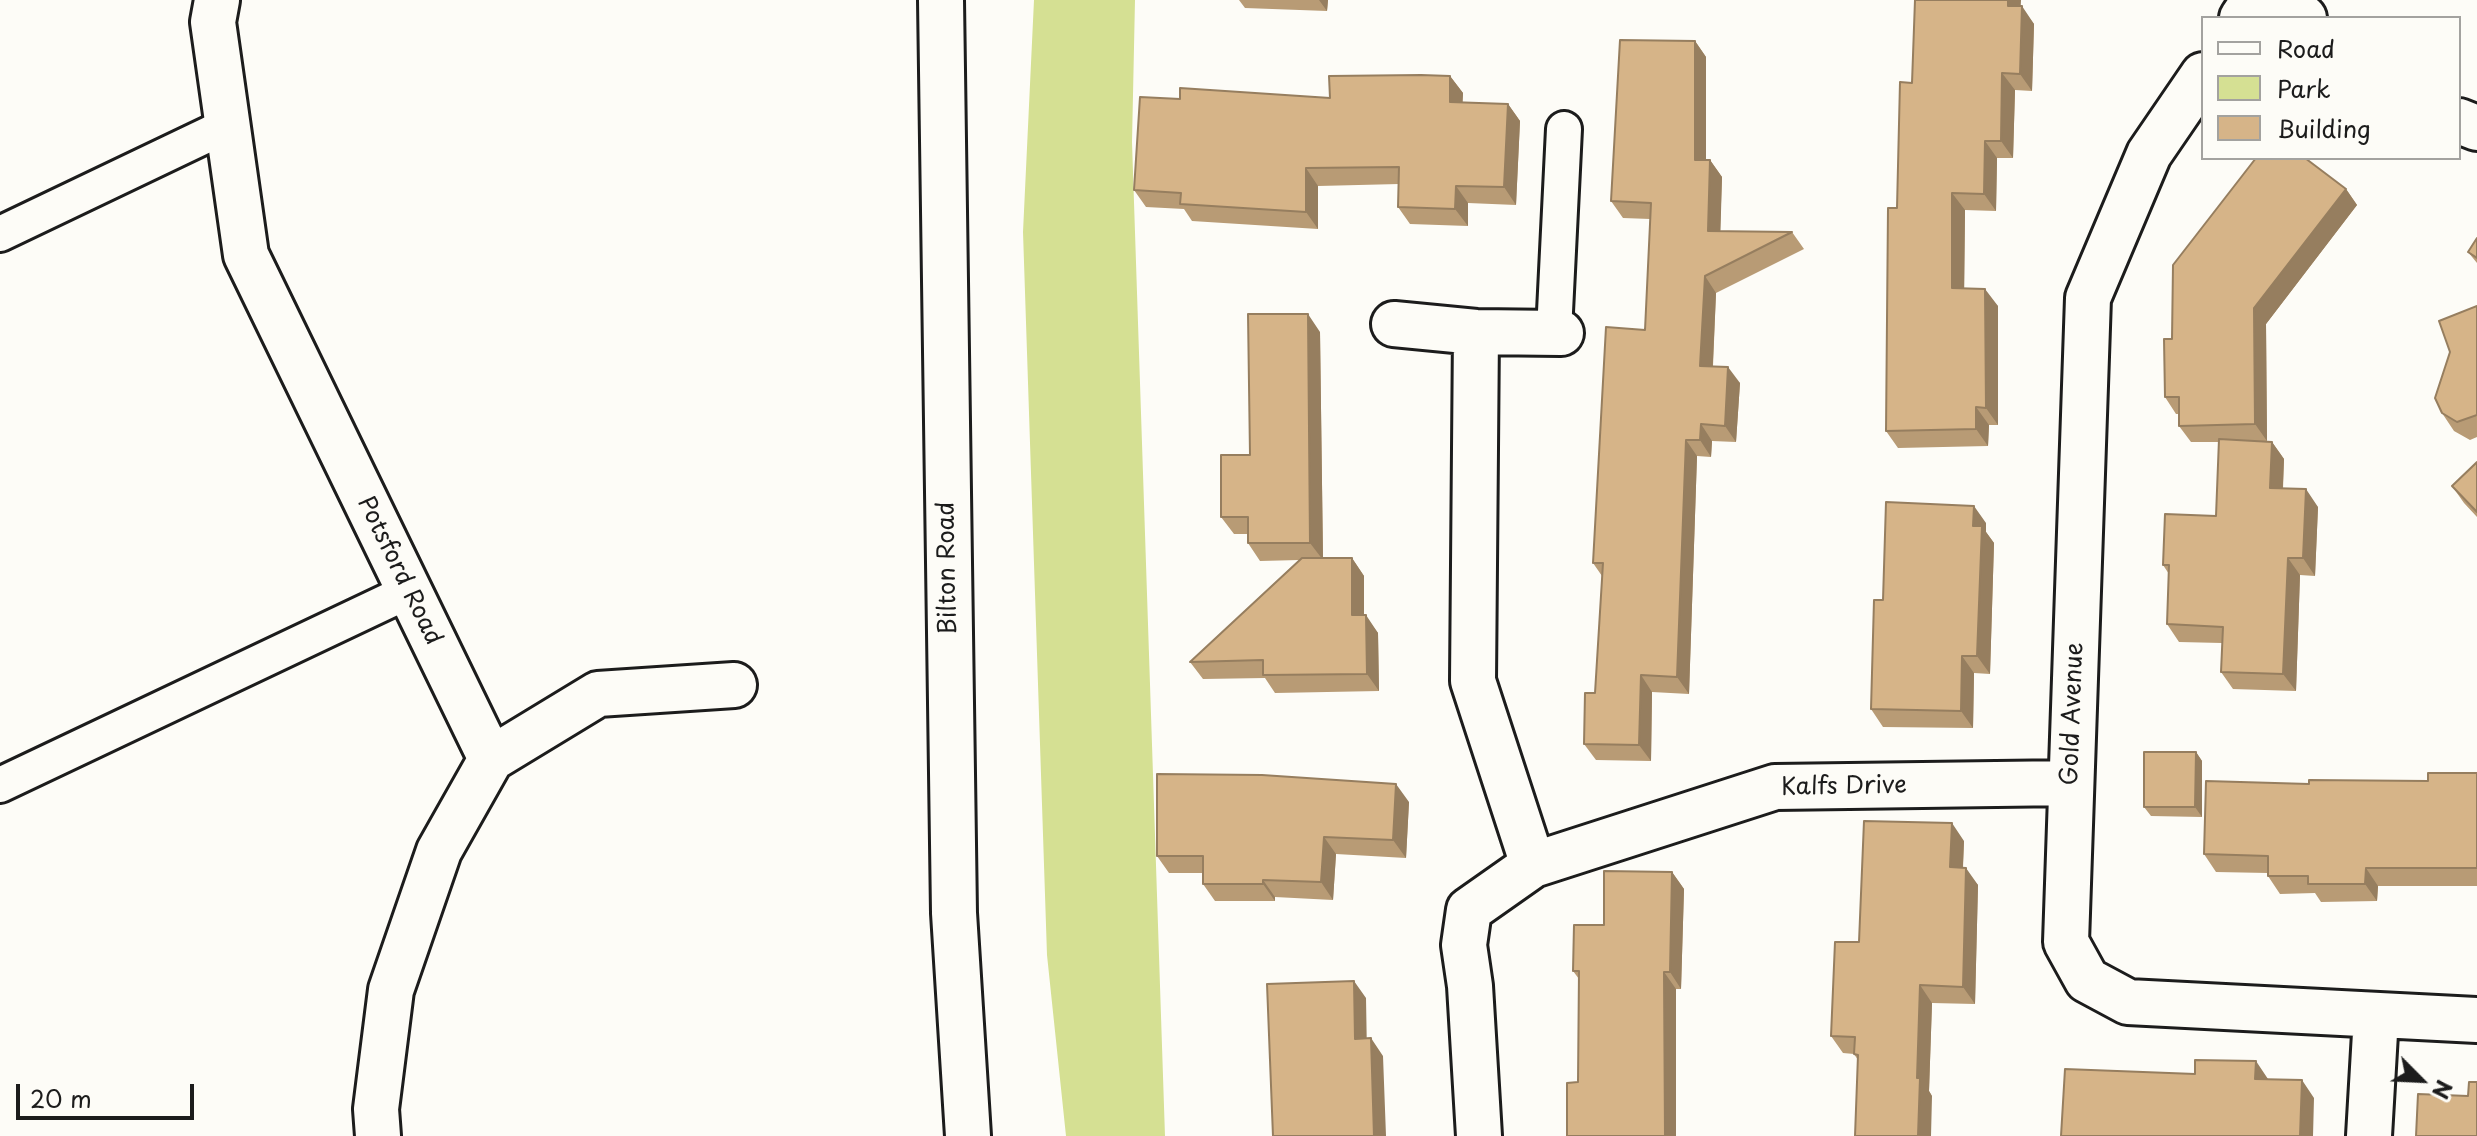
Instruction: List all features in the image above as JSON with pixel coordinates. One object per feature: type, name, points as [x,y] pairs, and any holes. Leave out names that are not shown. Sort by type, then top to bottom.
[{"type":"street","name":"Potsford Road","points":[[217,0],[213,22],[246,255],[491,759]]},
{"type":"street","name":"Bilton Road","points":[[941,0],[954,913],[968,1136]]},
{"type":"street","points":[[2283,0],[2302,16]]},
{"type":"street","name":"Gold Avenue","points":[[2201,78],[2149,154],[2088,298],[2066,942],[2087,980],[2128,1002],[2477,1020]]},
{"type":"street","points":[[1394,324],[1476,332],[1558,332]]},
{"type":"street","points":[[1476,332],[1473,681],[1533,865]]},
{"type":"street","points":[[378,1136],[376,1109],[391,990],[439,851],[491,759],[598,694],[734,685]]},
{"type":"street","name":"Kalfs Drive","points":[[1479,1136],[1470,986],[1464,945],[1469,910],[1533,865],[1775,787],[2070,783]]},
{"type":"street","points":[[2369,1136],[2376,1016]]},
{"type":"lane","points":[[0,234],[228,125]]},
{"type":"lane","points":[[1558,332],[1564,129]]},
{"type":"lane","points":[[0,785],[409,591]]},
{"type":"green space","points":[[1034,0],[1135,0],[1132,142],[1165,1136],[1066,1136],[1047,955],[1023,232]]},
{"type":"building","points":[[1915,0],[2008,0],[2008,6],[2022,6],[2020,74],[2002,73],[2001,141],[1985,141],[1984,194],[1952,193],[1952,288],[1985,289],[1986,408],[1976,407],[1976,429],[1886,431],[1888,208],[1897,208],[1900,82],[1912,83]]},
{"type":"building","points":[[1620,40],[1695,41],[1695,160],[1710,160],[1708,231],[1792,232],[1705,276],[1700,366],[1728,367],[1725,426],[1701,424],[1700,440],[1686,440],[1677,677],[1641,675],[1639,745],[1584,744],[1585,693],[1595,693],[1603,563],[1593,563],[1606,327],[1645,330],[1651,203],[1611,201]]},
{"type":"building","points":[[1329,76],[1450,76],[1450,102],[1508,104],[1504,187],[1456,186],[1455,209],[1398,207],[1399,167],[1306,168],[1306,212],[1180,204],[1181,193],[1134,190],[1140,97],[1180,99],[1180,88],[1330,98]]},
{"type":"building","points":[[2254,160],[2308,160],[2346,189],[2254,308],[2255,424],[2179,426],[2179,397],[2165,397],[2164,339],[2172,339],[2173,265]]},
{"type":"building","points":[[2477,238],[2477,258],[2468,252]]},
{"type":"building","points":[[2477,306],[2477,415],[2457,422],[2442,413],[2435,398],[2450,352],[2439,321]]},
{"type":"building","points":[[1248,314],[1308,314],[1310,543],[1248,543],[1248,517],[1221,517],[1221,455],[1250,455]]},
{"type":"building","points":[[2219,439],[2272,442],[2270,488],[2306,489],[2303,558],[2288,558],[2283,674],[2221,672],[2223,627],[2167,624],[2169,565],[2163,565],[2165,514],[2216,516]]},
{"type":"building","points":[[2477,462],[2477,512],[2452,486]]},
{"type":"building","points":[[1886,502],[1974,506],[1973,526],[1982,526],[1977,656],[1962,656],[1961,711],[1871,709],[1874,600],[1883,600]]},
{"type":"building","points":[[1302,558],[1352,558],[1352,615],[1366,615],[1367,674],[1263,675],[1263,660],[1190,662]]},
{"type":"building","points":[[2144,752],[2196,752],[2195,807],[2144,807]]},
{"type":"building","points":[[2428,773],[2477,773],[2477,868],[2366,868],[2365,884],[2308,884],[2308,876],[2268,876],[2268,856],[2204,854],[2206,781],[2309,784],[2309,780],[2428,781]]},
{"type":"building","points":[[1157,774],[1262,775],[1396,784],[1393,840],[1324,837],[1321,882],[1263,880],[1263,884],[1203,884],[1203,856],[1157,856]]},
{"type":"building","points":[[1864,821],[1952,823],[1950,867],[1966,868],[1963,987],[1920,985],[1918,1136],[1855,1136],[1858,1055],[1854,1054],[1855,1037],[1831,1036],[1835,942],[1859,942]]},
{"type":"building","points":[[1604,871],[1672,872],[1670,972],[1664,972],[1665,1136],[1567,1136],[1567,1083],[1578,1082],[1579,971],[1573,971],[1574,925],[1604,925]]},
{"type":"building","points":[[1354,981],[1355,1039],[1371,1038],[1374,1136],[1273,1136],[1267,984]]},
{"type":"building","points":[[2195,1060],[2256,1061],[2255,1079],[2302,1080],[2300,1136],[2061,1136],[2065,1069],[2195,1074]]},
{"type":"building","points":[[2469,1082],[2477,1082],[2477,1136],[2416,1136],[2418,1094],[2468,1096]]}]
